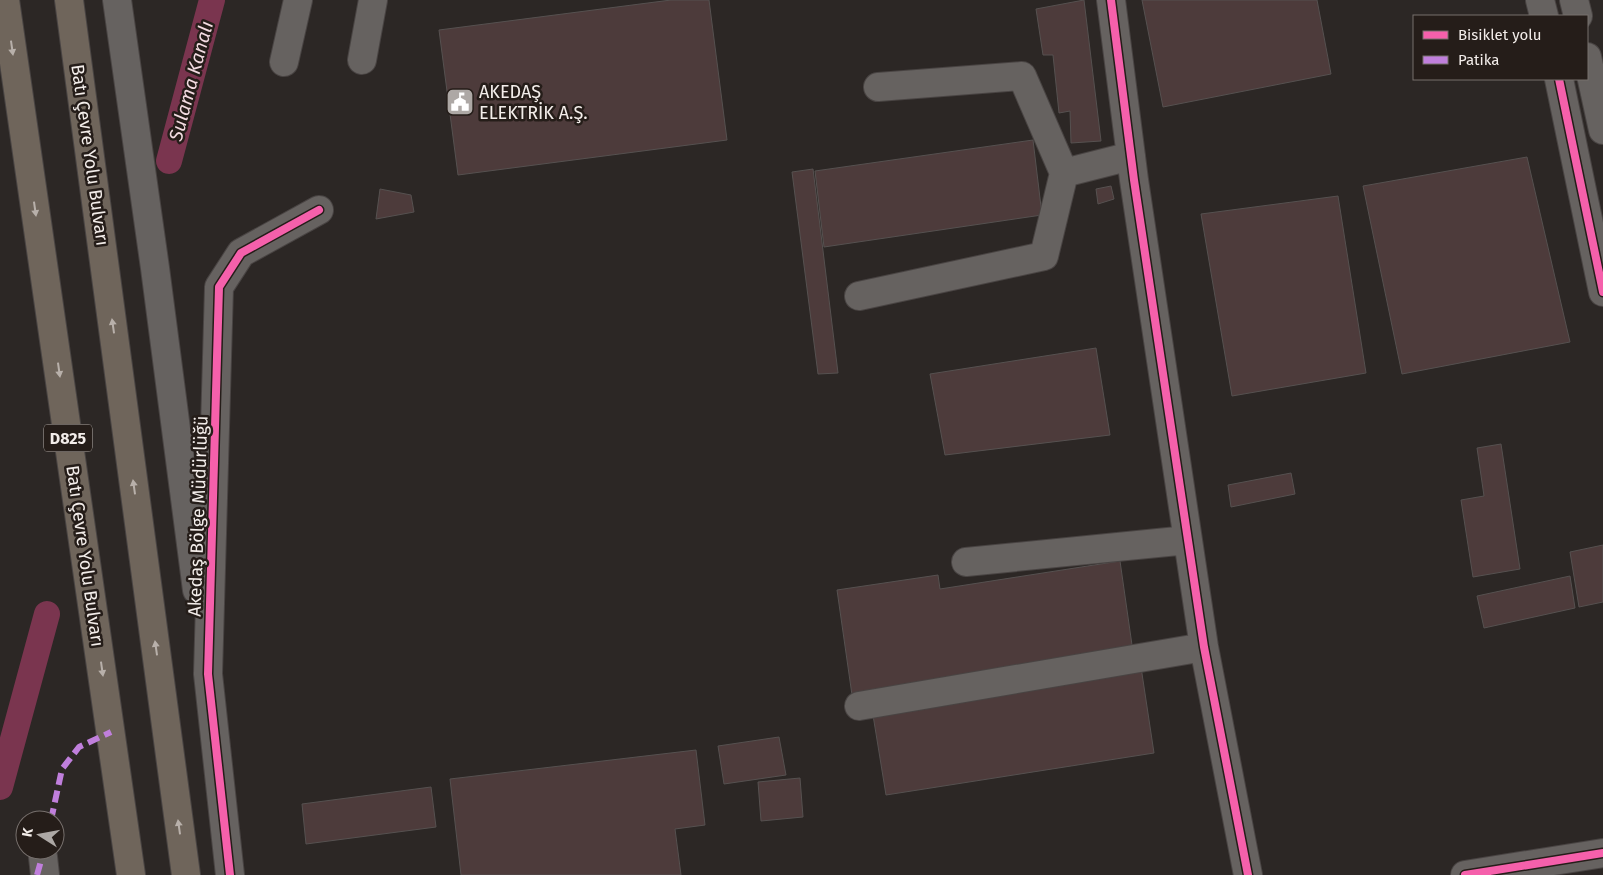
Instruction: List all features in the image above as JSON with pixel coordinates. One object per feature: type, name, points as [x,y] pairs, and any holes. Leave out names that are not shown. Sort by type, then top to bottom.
[{"type":"highway","name":"Batı Çevre Yolu Bulvarı","points":[[5,0],[132,875]]},
{"type":"highway","name":"Batı Çevre Yolu Bulvarı","points":[[69,0],[186,875]]},
{"type":"street","points":[[117,0],[155,268],[208,674]]},
{"type":"street","points":[[284,62],[298,0]]},
{"type":"street","points":[[362,60],[373,0]]},
{"type":"street","points":[[1111,0],[1131,156],[1204,647],[1248,875]]},
{"type":"street","points":[[1540,0],[1544,15]]},
{"type":"street","points":[[1574,0],[1578,15]]},
{"type":"street","points":[[1588,61],[1603,130]]},
{"type":"street","points":[[859,296],[1044,256],[1064,172],[1022,76],[878,87]]},
{"type":"street","points":[[1559,80],[1603,292]]},
{"type":"street","points":[[1064,172],[1131,156]]},
{"type":"street","name":"Akedaş Bölge Müdürlüğü","points":[[230,875],[208,674],[220,288],[240,253],[319,210]]},
{"type":"street","points":[[966,562],[1188,540]]},
{"type":"street","points":[[860,706],[1204,647]]},
{"type":"street","points":[[1465,875],[1603,853]]},
{"type":"building","points":[[671,0],[709,0],[727,140],[458,175],[439,30]]},
{"type":"building","points":[[1084,0],[1101,141],[1071,143],[1070,111],[1059,113],[1053,55],[1043,55],[1036,9]]},
{"type":"building","points":[[1142,0],[1317,0],[1331,74],[1163,107]]},
{"type":"building","points":[[1033,140],[1042,215],[824,247],[815,171]]},
{"type":"building","points":[[1527,157],[1570,342],[1402,374],[1363,186]]},
{"type":"building","points":[[813,169],[838,373],[818,374],[792,172]]},
{"type":"building","points":[[1111,186],[1114,199],[1098,204],[1096,189]]},
{"type":"building","points":[[380,189],[411,195],[414,212],[376,219]]},
{"type":"building","points":[[1338,196],[1366,373],[1232,396],[1201,214]]},
{"type":"building","points":[[1096,348],[1110,435],[945,455],[930,374]]},
{"type":"building","points":[[1501,444],[1520,569],[1473,577],[1461,500],[1484,496],[1477,448]]},
{"type":"building","points":[[1291,473],[1295,494],[1231,507],[1228,485]]},
{"type":"building","points":[[1603,545],[1603,602],[1579,607],[1570,552]]},
{"type":"building","points":[[1120,561],[1133,652],[852,695],[837,590],[938,575],[940,589]]},
{"type":"building","points":[[1570,576],[1575,608],[1484,628],[1477,596]]},
{"type":"building","points":[[1141,667],[1154,753],[886,795],[872,709]]},
{"type":"building","points":[[779,737],[786,775],[724,784],[718,746]]},
{"type":"building","points":[[696,750],[705,825],[675,829],[681,875],[461,875],[450,779]]},
{"type":"building","points":[[800,778],[803,817],[761,821],[758,782]]},
{"type":"building","points":[[431,787],[436,827],[306,844],[302,804]]},
{"type":"waterway","name":"Sulama Kanalı","points":[[169,161],[212,0]]},
{"type":"waterway","name":"Sulama Kanalı","points":[[0,787],[47,614]]},
{"type":"marked path","points":[[53,810],[62,769],[79,747],[111,732]]},
{"type":"marked path","points":[[37,875],[41,860]]},
{"type":"cycle path","points":[[1111,0],[1134,180],[1204,647],[1248,875]]},
{"type":"cycle path","points":[[1559,80],[1603,292]]},
{"type":"cycle path","points":[[230,875],[208,674],[219,287],[241,253],[319,210]]},
{"type":"cycle path","points":[[1465,875],[1603,853]]},
{"type":"place","name":"AKEDAŞ ELEKTRİK A.Ş.","points":[[460,102]]}]
